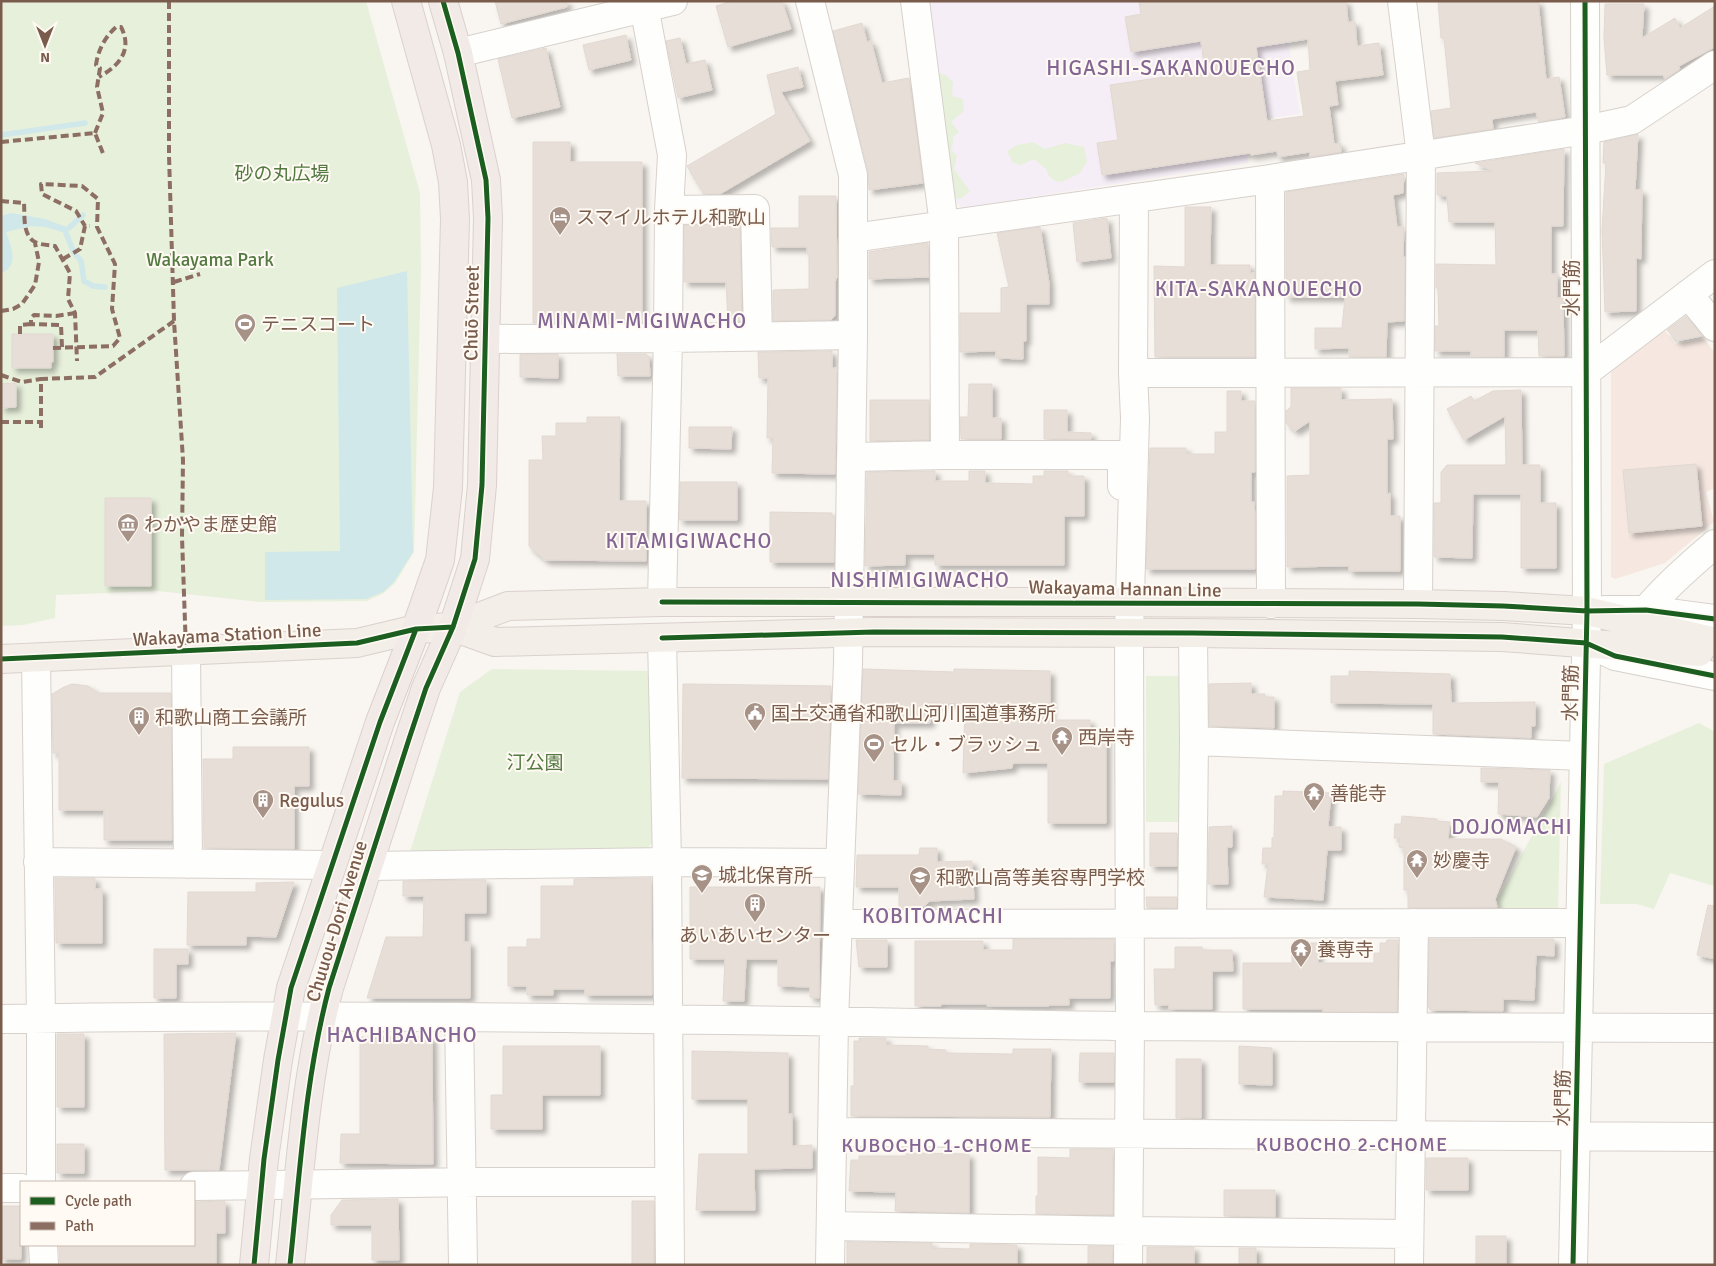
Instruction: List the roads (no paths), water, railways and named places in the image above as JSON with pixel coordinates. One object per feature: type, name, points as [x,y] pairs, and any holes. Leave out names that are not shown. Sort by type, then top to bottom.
[{"type":"highway","name":"Chūō Street","points":[[406,1],[446,145],[455,218],[448,488],[440,560],[416,629]]},
{"type":"highway","name":"Chūō Street","points":[[443,1],[458,53],[486,180],[488,218],[482,485],[475,559],[453,627]]},
{"type":"highway","name":"Chuuou-Dori Avenue","points":[[290,1265],[309,1092],[322,1016],[426,688],[453,627]]},
{"type":"highway","name":"Chuuou-Dori Avenue","points":[[254,1265],[261,1184],[278,1060],[298,964],[380,722],[416,629]]},
{"type":"main road","name":"Wakayama Hannan Line","points":[[453,627],[508,606],[662,602],[1418,604],[1587,611],[1715,642]]},
{"type":"main road","name":"Wakayama Station Line","points":[[1,658],[357,643],[416,629],[453,627]]},
{"type":"main road","points":[[453,627],[495,642],[848,633],[1193,633],[1502,637],[1715,653]]},
{"type":"street","points":[[458,53],[644,5],[673,1]]},
{"type":"street","points":[[810,1],[853,175],[852,457],[848,633],[834,1021],[830,1265]]},
{"type":"street","points":[[915,1],[944,225],[945,455]]},
{"type":"street","points":[[1402,1],[1421,156],[1418,604]]},
{"type":"street","name":"水門筋","points":[[1573,1265],[1587,611],[1585,1]]},
{"type":"street","points":[[644,5],[672,156],[669,210],[662,602]]},
{"type":"street","points":[[853,238],[1270,179],[1586,130],[1632,120],[1715,65]]},
{"type":"street","points":[[1270,179],[1271,604]]},
{"type":"street","points":[[1128,1265],[1130,603],[1135,418],[1133,373],[1134,198]]},
{"type":"street","points":[[669,210],[756,209],[758,336]]},
{"type":"street","points":[[1133,373],[1586,372],[1715,274]]},
{"type":"street","points":[[1688,294],[1715,327]]},
{"type":"street","points":[[486,339],[853,335]]},
{"type":"street","points":[[852,457],[1122,455],[1122,503],[1132,531]]},
{"type":"street","points":[[1646,610],[1684,569],[1715,544]]},
{"type":"street","points":[[1587,611],[1646,610],[1715,619]]},
{"type":"street","points":[[1192,924],[1193,633]]},
{"type":"street","points":[[662,638],[667,862],[670,1265]]},
{"type":"street","points":[[1586,643],[1615,656],[1715,676]]},
{"type":"street","points":[[186,651],[188,864]]},
{"type":"street","points":[[36,658],[42,1181]]},
{"type":"street","points":[[1194,740],[1584,756]]},
{"type":"street","points":[[38,862],[331,866]]},
{"type":"street","points":[[368,866],[667,862],[839,863]]},
{"type":"street","points":[[838,924],[1130,922],[1192,924],[1580,923]]},
{"type":"street","points":[[1409,1265],[1414,923]]},
{"type":"street","points":[[1,1019],[322,1016],[1130,1026],[1715,1028]]},
{"type":"street","points":[[459,1017],[464,1265]]},
{"type":"street","points":[[832,1132],[1715,1137]]},
{"type":"street","points":[[195,1186],[462,1182],[668,1182]]},
{"type":"street","points":[[1,1188],[20,1188]]},
{"type":"street","points":[[830,1226],[1409,1234]]},
{"type":"street","points":[[43,1246],[44,1265]]},
{"type":"water","points":[[11,213],[45,219],[69,228],[66,233],[45,227],[31,226],[6,232],[12,249],[12,261],[7,270],[1,273],[1,216]]},
{"type":"water","points":[[407,271],[413,552],[394,582],[383,592],[366,599],[265,600],[265,552],[340,551],[337,288]]},
{"type":"waterway","points":[[1,135],[85,123]]},
{"type":"waterway","points":[[69,228],[83,215]]},
{"type":"waterway","points":[[66,233],[74,253],[81,261],[84,281],[93,286],[105,287]]},
{"type":"place","name":"スマイルホテル和歌山","points":[[560,236]]},
{"type":"place","name":"テニスコート","points":[[245,343]]},
{"type":"place","name":"わかやま歴史館","points":[[128,543]]},
{"type":"place","name":"国土交通省和歌山河川国道事務所","points":[[755,732]]},
{"type":"place","name":"和歌山商工会議所","points":[[139,736]]},
{"type":"place","name":"西岸寺","points":[[1062,756]]},
{"type":"place","name":"セル・ブラッシュ","points":[[874,763]]},
{"type":"place","name":"善能寺","points":[[1314,812]]},
{"type":"place","name":"Regulus","points":[[263,819]]},
{"type":"place","name":"妙慶寺","points":[[1417,879]]},
{"type":"place","name":"城北保育所","points":[[702,894]]},
{"type":"place","name":"和歌山高等美容専門学校","points":[[920,896]]},
{"type":"place","name":"あいあいセンター","points":[[755,923]]},
{"type":"place","name":"養専寺","points":[[1301,968]]},
{"type":"district","name":"HIGASHI-SAKANOUECHO","points":[[1171,68]]},
{"type":"district","name":"KITA-SAKANOUECHO","points":[[1259,289]]},
{"type":"district","name":"MINAMI-MIGIWACHO","points":[[642,321]]},
{"type":"district","name":"KITAMIGIWACHO","points":[[689,541]]},
{"type":"district","name":"NISHIMIGIWACHO","points":[[920,580]]},
{"type":"district","name":"DOJOMACHI","points":[[1512,827]]},
{"type":"district","name":"KOBITOMACHI","points":[[933,916]]},
{"type":"district","name":"HACHIBANCHO","points":[[402,1035]]},
{"type":"district","name":"KUBOCHO 2-CHOME","points":[[1352,1144]]},
{"type":"district","name":"KUBOCHO 1-CHOME","points":[[937,1145]]},
{"type":"park label","name":"砂の丸広場","points":[[282,173]]},
{"type":"park label","name":"Wakayama Park","points":[[210,259]]},
{"type":"park label","name":"汀公園","points":[[535,762]]}]
